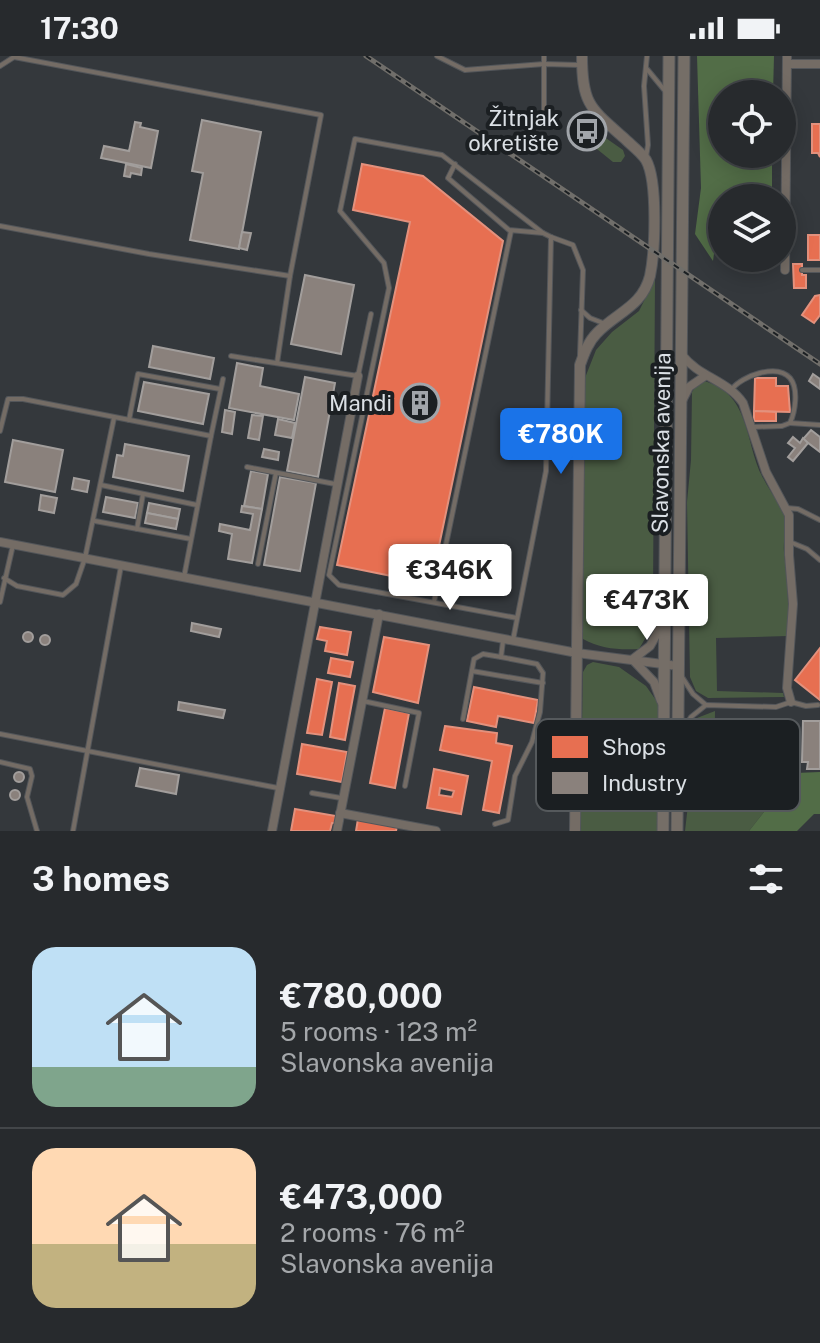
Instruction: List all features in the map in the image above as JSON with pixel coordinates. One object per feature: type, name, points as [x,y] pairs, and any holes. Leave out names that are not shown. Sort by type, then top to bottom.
[{"type":"main road","name":"Slavonska avenija","points":[[664,719],[669,56]]},
{"type":"main road","name":"Slavonska avenija","points":[[678,719],[684,56]]},
{"type":"main road","name":"Slavonska avenija","points":[[663,811],[663,831]]},
{"type":"main road","name":"Slavonska avenija","points":[[677,811],[677,831]]},
{"type":"street","points":[[576,719],[580,365],[589,343],[637,302],[644,292],[651,271],[652,180],[646,160],[591,107],[584,92],[582,60]]},
{"type":"street","points":[[788,184],[787,60],[820,64]]},
{"type":"street","points":[[682,355],[705,376],[732,389],[743,403],[766,472],[787,508],[793,604],[787,688],[791,702]]},
{"type":"street","points":[[272,831],[358,376]]},
{"type":"street","points":[[682,402],[689,387],[705,376]]},
{"type":"street","points":[[0,542],[577,653],[678,666]]},
{"type":"street","points":[[337,831],[379,614]]},
{"type":"street","points":[[632,660],[650,646],[664,621]]},
{"type":"street","name":"Slavonska avenija","points":[[632,660],[654,682],[664,707]]},
{"type":"street","points":[[575,811],[575,831]]},
{"type":"street","points":[[340,813],[436,831]]},
{"type":"lane","points":[[437,56],[465,70],[582,60]]},
{"type":"lane","points":[[544,56],[544,112]]},
{"type":"lane","points":[[646,160],[648,145],[644,86],[647,56]]},
{"type":"lane","points":[[0,66],[14,57],[321,115],[277,363]]},
{"type":"lane","points":[[647,69],[668,96]]},
{"type":"lane","points":[[517,618],[339,585],[329,575],[389,288],[384,263],[340,211],[355,139],[442,155],[543,233],[573,245],[583,270],[580,365]]},
{"type":"lane","points":[[455,164],[448,178],[511,231],[543,233]]},
{"type":"lane","points":[[0,226],[290,276]]},
{"type":"lane","points":[[434,602],[511,231]]},
{"type":"lane","points":[[501,657],[517,618],[546,471],[551,237]]},
{"type":"lane","points":[[802,270],[820,270]]},
{"type":"lane","points":[[581,310],[590,318],[607,325]]},
{"type":"lane","points":[[231,356],[358,376],[371,314]]},
{"type":"lane","points":[[129,420],[138,374],[220,389]]},
{"type":"lane","points":[[732,389],[748,375],[784,374],[794,387],[795,407],[790,423]]},
{"type":"lane","points":[[184,577],[223,379]]},
{"type":"lane","points":[[0,431],[8,399],[23,399],[211,436]]},
{"type":"lane","points":[[4,578],[17,586],[63,595],[76,584],[95,521],[114,418]]},
{"type":"lane","points":[[752,427],[790,423],[820,425]]},
{"type":"lane","points":[[247,467],[338,484]]},
{"type":"lane","points":[[258,564],[276,473]]},
{"type":"lane","points":[[101,485],[197,505]]},
{"type":"lane","points":[[137,529],[143,494]]},
{"type":"lane","points":[[787,508],[798,509],[820,520]]},
{"type":"lane","points":[[95,521],[191,539]]},
{"type":"lane","points":[[790,542],[807,549],[820,560]]},
{"type":"lane","points":[[0,602],[13,545]]},
{"type":"lane","points":[[73,831],[121,566]]},
{"type":"lane","points":[[463,719],[474,659],[478,655],[537,664],[543,673],[537,719]]},
{"type":"lane","points":[[678,666],[685,684],[706,705]]},
{"type":"lane","points":[[472,671],[543,683]]},
{"type":"lane","points":[[361,701],[419,713],[405,786]]},
{"type":"lane","points":[[690,719],[706,705],[776,707],[791,702],[818,705]]},
{"type":"lane","points":[[495,824],[506,821],[510,814],[515,776],[526,757],[536,727]]},
{"type":"lane","points":[[0,734],[280,788]]},
{"type":"lane","points":[[0,762],[30,769],[32,776],[27,797],[37,831]]},
{"type":"lane","points":[[312,793],[343,799]]},
{"type":"green space","points":[[697,56],[774,56],[773,80],[708,80],[708,168],[772,168],[772,184],[708,184],[708,254],[695,234],[701,188]]},
{"type":"green space","points":[[590,127],[623,150],[625,156],[621,162],[613,162],[592,145]]},
{"type":"green space","points":[[655,279],[653,596],[646,637],[639,649],[617,649],[583,639],[581,388],[596,350],[612,332],[639,311]]},
{"type":"green space","points":[[704,381],[719,387],[738,406],[761,474],[784,513],[785,523],[787,636],[716,638],[717,691],[783,693],[784,697],[708,698],[696,691],[690,677],[687,502],[692,392]]},
{"type":"green space","points":[[593,662],[619,667],[646,686],[658,703],[658,719],[582,719],[583,672]]},
{"type":"green space","points":[[715,711],[715,719],[697,718]]},
{"type":"green space","points":[[820,772],[820,814],[814,814],[797,831],[749,831],[765,811],[800,811],[800,773]]},
{"type":"green space","points":[[580,811],[658,811],[658,831],[580,831]]},
{"type":"green space","points":[[687,811],[765,811],[749,831],[685,831]]},
{"type":"building: Shops","points":[[812,124],[820,124],[820,157],[818,153],[812,153]]},
{"type":"building: Shops","name":"Mandi","points":[[362,164],[423,176],[503,241],[431,584],[337,565],[410,222],[353,210]]},
{"type":"building: Shops","points":[[808,235],[820,235],[820,260],[808,260]]},
{"type":"building: Shops","points":[[796,264],[802,264],[806,288],[794,288]]},
{"type":"building: Shops","points":[[820,295],[820,315],[814,323],[802,315],[815,296]]},
{"type":"building: Shops","points":[[755,378],[776,378],[776,386],[788,386],[790,412],[754,411]]},
{"type":"building: Shops","points":[[754,411],[776,412],[776,421],[754,421]]},
{"type":"building: Shops","points":[[320,627],[351,632],[347,655],[325,651],[327,641],[317,639]]},
{"type":"building: Shops","points":[[384,637],[429,645],[418,703],[373,692]]},
{"type":"building: Shops","points":[[820,648],[820,700],[795,680]]},
{"type":"building: Shops","points":[[331,658],[353,662],[350,677],[328,673]]},
{"type":"building: Shops","points":[[317,679],[332,682],[322,735],[307,733]]},
{"type":"building: Shops","points":[[339,683],[355,686],[345,740],[330,737]]},
{"type":"building: Shops","points":[[474,687],[538,700],[534,723],[498,716],[496,727],[467,721]]},
{"type":"building: Shops","points":[[385,708],[409,713],[395,788],[370,783]]},
{"type":"building: Shops","points":[[445,726],[497,733],[496,743],[512,746],[499,813],[483,810],[492,761],[440,750]]},
{"type":"building: Shops","points":[[302,744],[347,752],[342,782],[297,774]]},
{"type":"building: Shops","points":[[434,769],[468,776],[461,814],[427,808]],"holes":[[[440,788],[454,791],[452,797],[439,795]]]},
{"type":"building: Shops","points":[[295,809],[336,816],[335,823],[332,823],[330,831],[291,831]]},
{"type":"building: Shops","points":[[358,819],[397,826],[396,831],[356,831]]},
{"type":"building: Industry","points":[[202,120],[261,132],[239,249],[190,240],[203,173],[192,171]]},
{"type":"building: Industry","points":[[135,122],[141,123],[140,127],[158,131],[151,168],[101,158],[104,146],[129,151]]},
{"type":"building: Industry","points":[[126,164],[142,168],[141,175],[131,173],[130,177],[124,176]]},
{"type":"building: Industry","points":[[242,232],[251,233],[247,250],[239,248]]},
{"type":"building: Industry","points":[[305,275],[354,285],[341,354],[291,344]]},
{"type":"building: Industry","points":[[153,346],[214,358],[210,379],[149,367]]},
{"type":"building: Industry","points":[[237,363],[263,368],[260,386],[299,394],[294,420],[229,408]]},
{"type":"building: Industry","points":[[813,374],[820,379],[820,389],[809,381]]},
{"type":"building: Industry","points":[[305,377],[335,383],[318,477],[287,471]]},
{"type":"building: Industry","points":[[144,382],[209,394],[203,424],[138,411]]},
{"type":"building: Industry","points":[[225,410],[235,412],[232,434],[222,432]]},
{"type":"building: Industry","points":[[252,415],[263,416],[259,440],[248,438]]},
{"type":"building: Industry","points":[[278,419],[295,423],[292,438],[275,435]]},
{"type":"building: Industry","points":[[811,430],[820,437],[820,452],[803,439]]},
{"type":"building: Industry","points":[[793,437],[800,443],[803,438],[808,443],[793,461],[788,457],[795,448],[788,443]]},
{"type":"building: Industry","points":[[13,440],[63,450],[55,492],[5,482]]},
{"type":"building: Industry","points":[[125,444],[189,456],[183,491],[113,477],[117,455],[123,456]]},
{"type":"building: Industry","points":[[264,449],[279,452],[278,460],[262,457]]},
{"type":"building: Industry","points":[[251,471],[268,474],[262,509],[244,506]]},
{"type":"building: Industry","points":[[280,477],[316,483],[300,571],[264,565]]},
{"type":"building: Industry","points":[[74,478],[89,481],[87,492],[72,489]]},
{"type":"building: Industry","points":[[41,495],[57,498],[54,513],[39,510]]},
{"type":"building: Industry","points":[[106,497],[138,503],[135,518],[103,512]]},
{"type":"building: Industry","points":[[149,503],[180,509],[178,519],[147,513]]},
{"type":"building: Industry","points":[[242,506],[262,509],[252,563],[228,559],[232,534],[219,531],[220,524],[250,530],[253,514],[241,512]]},
{"type":"building: Industry","points":[[147,513],[178,519],[176,529],[145,523]]},
{"type":"building: Industry","points":[[192,623],[221,629],[219,637],[191,631]]},
{"type":"building: Industry","points":[[28,632],[33,637],[28,642],[23,637]]},
{"type":"building: Industry","points":[[45,635],[50,640],[45,645],[40,640]]},
{"type":"building: Industry","points":[[179,702],[225,710],[223,718],[178,710]]},
{"type":"building: Industry","points":[[803,721],[820,721],[820,769],[807,769],[808,762],[802,762]]},
{"type":"building: Industry","points":[[140,768],[179,775],[176,794],[136,786]]},
{"type":"building: Industry","points":[[19,772],[24,777],[19,782],[14,777]]},
{"type":"building: Industry","points":[[15,790],[20,795],[15,800],[10,795]]},
{"type":"railway","points":[[366,56],[820,364]]},
{"type":"place","name":"Žitnjak okretište","points":[[587,131]]},
{"type":"place","name":"Mandi","points":[[420,403]]}]
